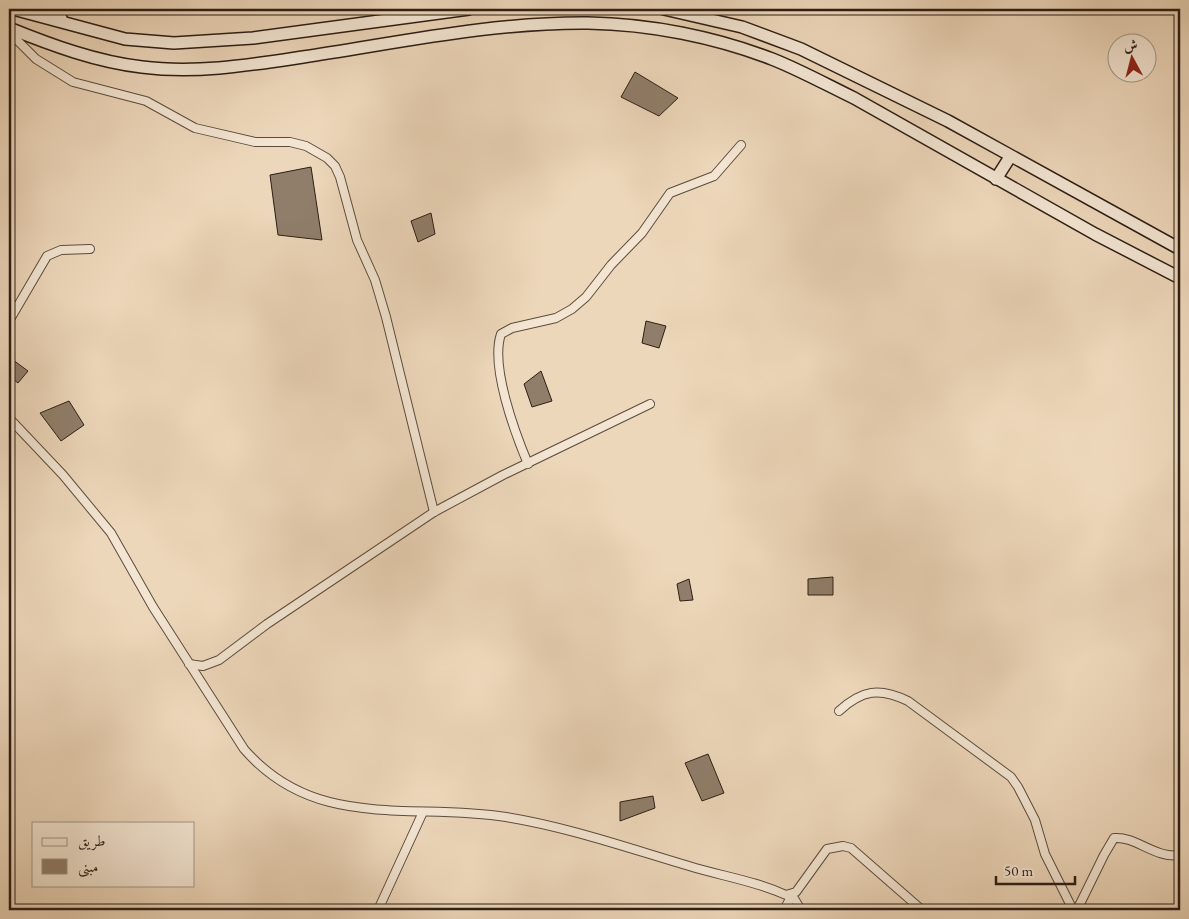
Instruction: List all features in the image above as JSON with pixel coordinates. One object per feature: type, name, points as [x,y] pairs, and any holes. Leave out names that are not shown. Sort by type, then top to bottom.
[{"type":"main road","points":[[13,9],[85,30],[125,39],[174,44],[208,42],[469,9]]},
{"type":"main road","points":[[43,9],[85,30]]},
{"type":"main road","points":[[664,9],[742,27],[801,49],[948,121],[1010,157],[1180,249]]},
{"type":"main road","points":[[9,28],[51,45],[102,58],[142,67],[187,70],[275,61],[514,27],[590,23],[679,33],[728,45],[772,59],[854,98],[996,179],[1180,278]]},
{"type":"main road","points":[[996,179],[1010,157]]},
{"type":"street","points":[[9,32],[36,59],[73,82],[146,101],[195,128],[255,142],[290,142],[306,146],[327,158],[340,178],[357,240],[375,280],[434,512]]},
{"type":"street","points":[[528,464],[505,401],[501,374],[501,334],[512,328],[556,318],[572,309],[586,297],[626,248],[642,233],[670,193],[714,176],[741,145]]},
{"type":"street","points":[[9,322],[47,256],[62,250],[90,249]]},
{"type":"street","points":[[189,664],[203,666],[219,660],[267,624],[434,512],[650,404]]},
{"type":"street","points":[[9,418],[63,475],[111,533],[153,608],[244,750],[274,778],[312,798],[347,807],[423,812],[478,813],[558,828],[786,895],[792,895]]},
{"type":"street","points":[[839,711],[862,694],[892,694],[908,701],[1011,777],[1035,820],[1045,854],[1073,910]]},
{"type":"street","points":[[378,910],[423,812]]},
{"type":"street","points":[[1077,910],[1114,838],[1128,840],[1162,854],[1180,855]]},
{"type":"street","points":[[784,910],[792,895],[827,849],[842,846],[851,848],[922,910]]},
{"type":"street","points":[[792,895],[801,910]]},
{"type":"building","points":[[635,72],[678,98],[659,116],[621,97]]},
{"type":"building","points":[[311,167],[322,240],[278,235],[270,175]]},
{"type":"building","points":[[431,213],[435,234],[418,242],[411,221]]},
{"type":"building","points":[[646,321],[666,326],[659,348],[642,343]]},
{"type":"building","points":[[9,357],[28,371],[18,383],[9,376]]},
{"type":"building","points":[[541,371],[552,401],[532,407],[524,384]]},
{"type":"building","points":[[69,401],[84,425],[61,441],[40,413]]},
{"type":"building","points":[[833,577],[833,595],[808,595],[808,579]]},
{"type":"building","points":[[689,579],[693,600],[680,601],[677,584]]},
{"type":"building","points":[[708,754],[724,793],[702,801],[685,763]]},
{"type":"building","points":[[653,796],[655,808],[620,821],[620,802]]}]
